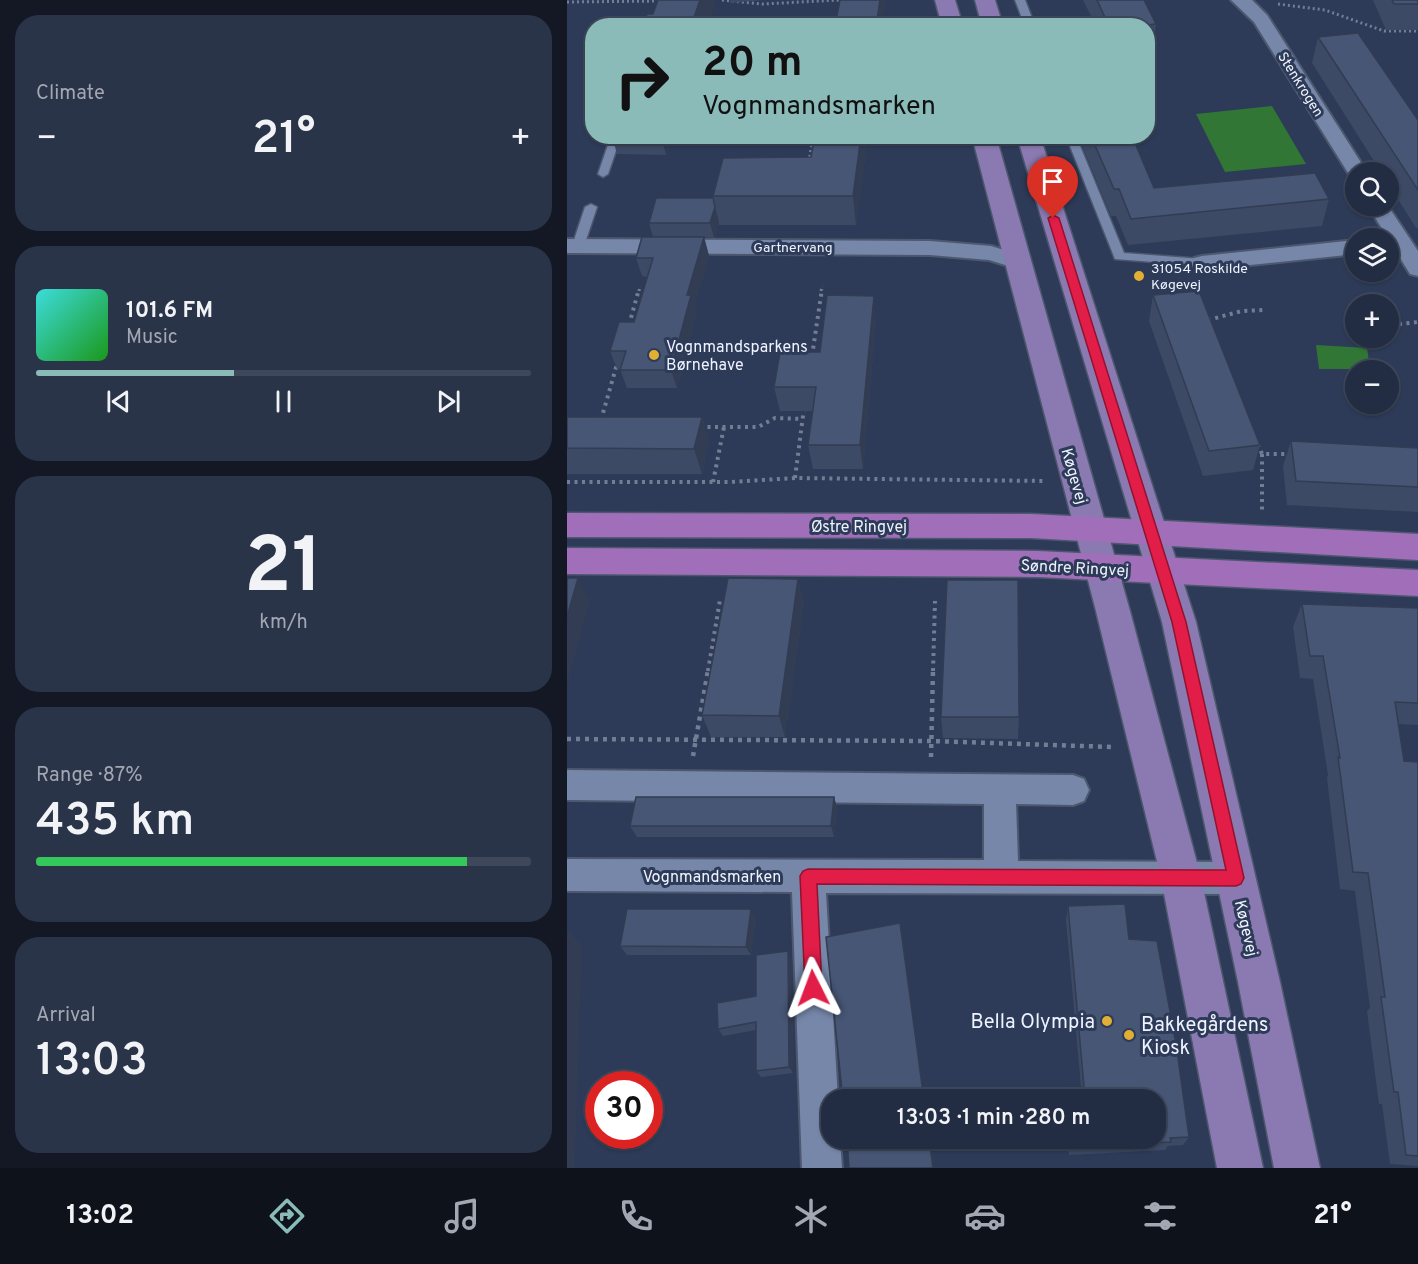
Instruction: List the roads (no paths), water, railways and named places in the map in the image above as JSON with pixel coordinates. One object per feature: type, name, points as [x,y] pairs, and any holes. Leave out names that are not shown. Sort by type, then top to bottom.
[{"type":"main road","name":"Østre Ringvej","points":[[567,525],[1031,526],[1152,531]]},
{"type":"main road","points":[[1152,531],[1418,547]]},
{"type":"main road","name":"Søndre Ringvej","points":[[567,561],[1038,564],[1418,583]]},
{"type":"street","points":[[945,0],[951,18]]},
{"type":"street","points":[[984,0],[990,18]]},
{"type":"street","name":"Stenkrogen","points":[[1248,6],[1350,162]]},
{"type":"street","name":"Køgevej","points":[[986,144],[1181,878],[1240,1168]]},
{"type":"street","name":"Køgevej","points":[[1031,144],[1179,622],[1297,1168]]},
{"type":"street","name":"Gartnervang","points":[[573,246],[930,248],[991,254],[1018,262]]},
{"type":"street","points":[[1202,263],[1345,248]]},
{"type":"street","points":[[1399,248],[1418,269]]},
{"type":"street","points":[[567,785],[1073,790]]},
{"type":"street","points":[[1000,789],[1001,878]]},
{"type":"street","name":"Vognmandsmarken","points":[[567,875],[1236,878]]},
{"type":"street","points":[[808,876],[822,1168]]},
{"type":"lane","points":[[1020,0],[1027,18]]},
{"type":"lane","points":[[603,174],[613,144]]},
{"type":"lane","points":[[1074,144],[1119,256],[1202,263]]},
{"type":"lane","points":[[573,246],[591,207]]},
{"type":"place","name":"31054 Roskilde Køgevej","points":[[1139,276]]},
{"type":"place","name":"Vognmandsparkens Børnehave","points":[[654,355]]},
{"type":"place","name":"Bella Olympia","points":[[1107,1021]]},
{"type":"place","name":"Bakkegårdens Kiosk","points":[[1129,1035]]}]
